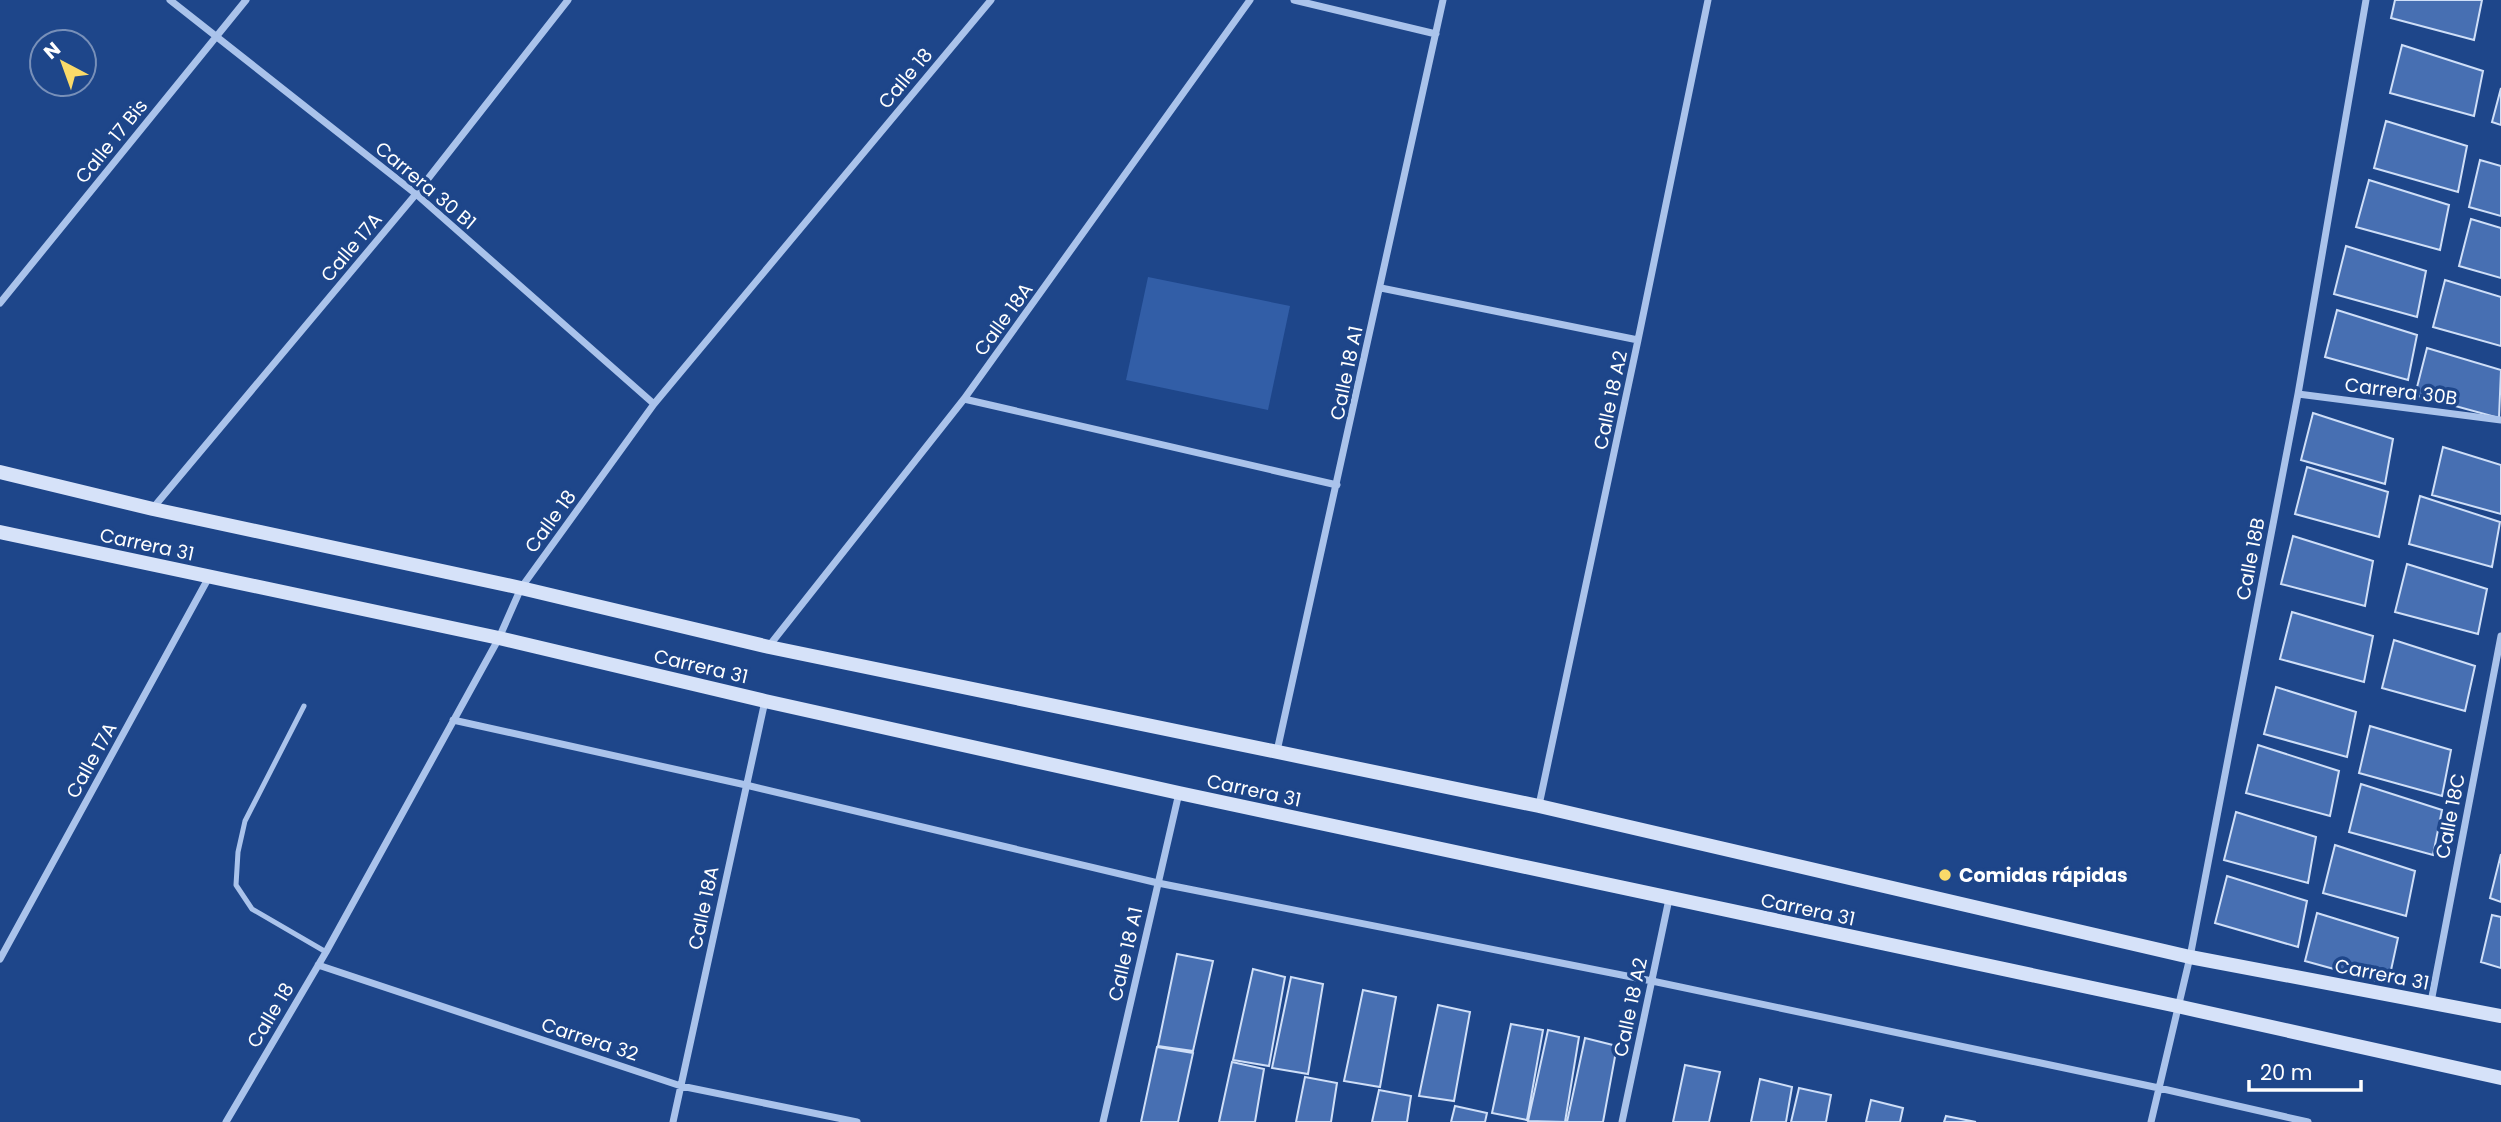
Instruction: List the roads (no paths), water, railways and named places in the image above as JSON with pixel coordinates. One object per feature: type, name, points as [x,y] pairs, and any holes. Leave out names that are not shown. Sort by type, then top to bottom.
[{"type":"main road","name":"Carrera 31","points":[[0,472],[153,509],[521,588],[769,647],[1538,806],[2190,957],[2501,1016]]},
{"type":"main road","name":"Carrera 31","points":[[0,531],[499,638],[765,701],[1179,793],[2177,1006],[2501,1078]]},
{"type":"street","name":"Carrera 30 B1","points":[[170,0],[416,194],[654,404]]},
{"type":"street","name":"Calle 17 Bis","points":[[0,303],[246,0]]},
{"type":"street","name":"Calle 17A","points":[[153,509],[416,194],[568,0]]},
{"type":"street","name":"Calle 18","points":[[226,1122],[326,952],[499,638],[521,588],[654,404],[991,0]]},
{"type":"street","name":"Calle 18A","points":[[769,647],[964,399],[1250,0]]},
{"type":"street","points":[[1294,0],[1436,34]]},
{"type":"street","name":"Calle 18 A1","points":[[1276,752],[1443,0]]},
{"type":"street","name":"Calle 18 A2","points":[[1538,806],[1639,340],[1708,0]]},
{"type":"street","name":"Calle 18B","points":[[2151,1122],[2190,957],[2298,394],[2366,0]]},
{"type":"street","points":[[1381,288],[1639,340]]},
{"type":"street","name":"Carrera 30B","points":[[2298,394],[2501,420]]},
{"type":"street","points":[[964,399],[1337,485]]},
{"type":"street","name":"Calle 17A","points":[[0,959],[209,577]]},
{"type":"street","name":"Calle 18C","points":[[2431,1003],[2501,636]]},
{"type":"street","name":"Calle 18A","points":[[673,1122],[765,701]]},
{"type":"street","points":[[453,720],[746,785],[1157,883],[1652,981],[2159,1087],[2308,1122]]},
{"type":"street","name":"Calle 18 A1","points":[[1103,1122],[1179,793]]},
{"type":"street","name":"Calle 18 A2","points":[[1622,1122],[1670,899]]},
{"type":"street","name":"Carrera 32","points":[[318,965],[681,1086],[857,1122]]},
{"type":"lane","points":[[304,706],[245,821],[238,852],[236,885],[253,909],[326,952]]},
{"type":"place","name":"Comidas rápidas","points":[[1945,875]]}]
